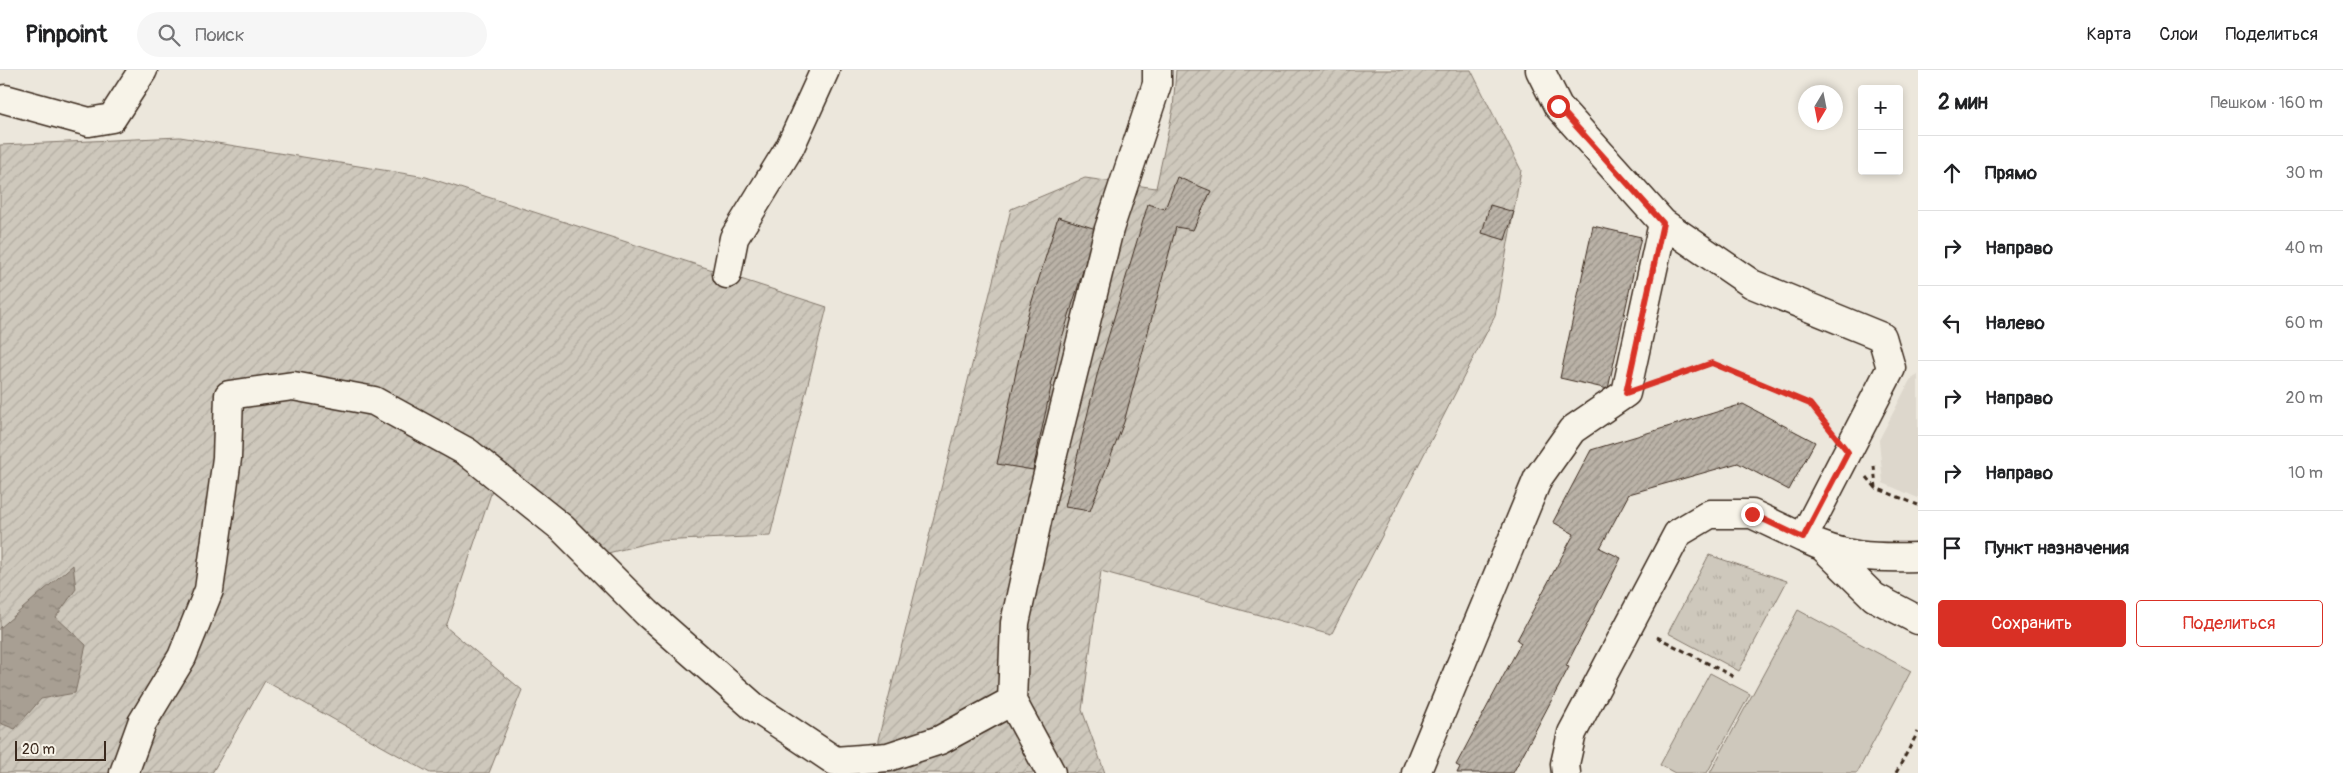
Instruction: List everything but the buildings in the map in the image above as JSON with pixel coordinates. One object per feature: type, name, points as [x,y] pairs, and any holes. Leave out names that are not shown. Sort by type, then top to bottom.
[{"type":"lane","points":[[5,99],[89,122],[112,118],[143,70]]},
{"type":"lane","points":[[727,274],[734,238],[790,147],[825,70]]},
{"type":"lane","points":[[1051,773],[1012,701],[1015,623],[1042,498],[1109,229],[1157,84],[1157,70]]},
{"type":"lane","points":[[1540,70],[1558,106],[1663,223],[1752,284],[1882,336],[1891,368],[1848,452],[1814,543]]},
{"type":"lane","points":[[1416,773],[1538,478],[1572,430],[1626,393],[1663,223]]},
{"type":"lane","points":[[124,773],[142,723],[182,657],[209,590],[226,458],[229,395],[293,386],[374,401],[467,452],[562,528],[648,613],[754,707],[835,760],[888,757],[940,740],[1012,701]]},
{"type":"lane","points":[[1566,773],[1565,764],[1572,733],[1678,533],[1710,514],[1752,514],[1814,543],[1866,558],[1918,558]]},
{"type":"lane","points":[[1814,543],[1874,597],[1918,620]]},
{"type":"path","points":[[1626,393],[1712,363],[1810,404],[1876,488],[1918,506]]},
{"type":"path","points":[[1874,459],[1876,488]]},
{"type":"path","points":[[1630,623],[1734,677]]},
{"type":"path","points":[[1896,773],[1918,732]]},
{"type":"shaded area","points":[[1918,375],[1918,498],[1883,483],[1879,440],[1910,380]]},
{"type":"green space","points":[[1176,70],[1471,70],[1521,170],[1495,316],[1331,635],[1101,571],[1082,710],[1105,773],[876,773],[878,740],[1011,209],[1085,178],[1156,188],[1173,109]]},
{"type":"green space","points":[[180,137],[426,177],[827,307],[770,536],[656,541],[608,553],[501,464],[446,627],[522,690],[489,773],[430,773],[265,681],[212,773],[0,773],[0,145]]},
{"type":"green space","points":[[1709,555],[1787,581],[1739,671],[1668,633]]},
{"type":"green space","points":[[1798,610],[1911,671],[1857,773],[1710,773]]},
{"type":"green space","points":[[1710,673],[1750,694],[1707,773],[1675,773],[1660,765]]},
{"type":"water","points":[[73,565],[76,589],[56,617],[86,645],[75,693],[41,699],[15,729],[0,723],[0,628]]},
{"type":"route","points":[[1558,106],[1663,223],[1626,393],[1712,363],[1810,404],[1848,452],[1803,538],[1752,514]]}]
